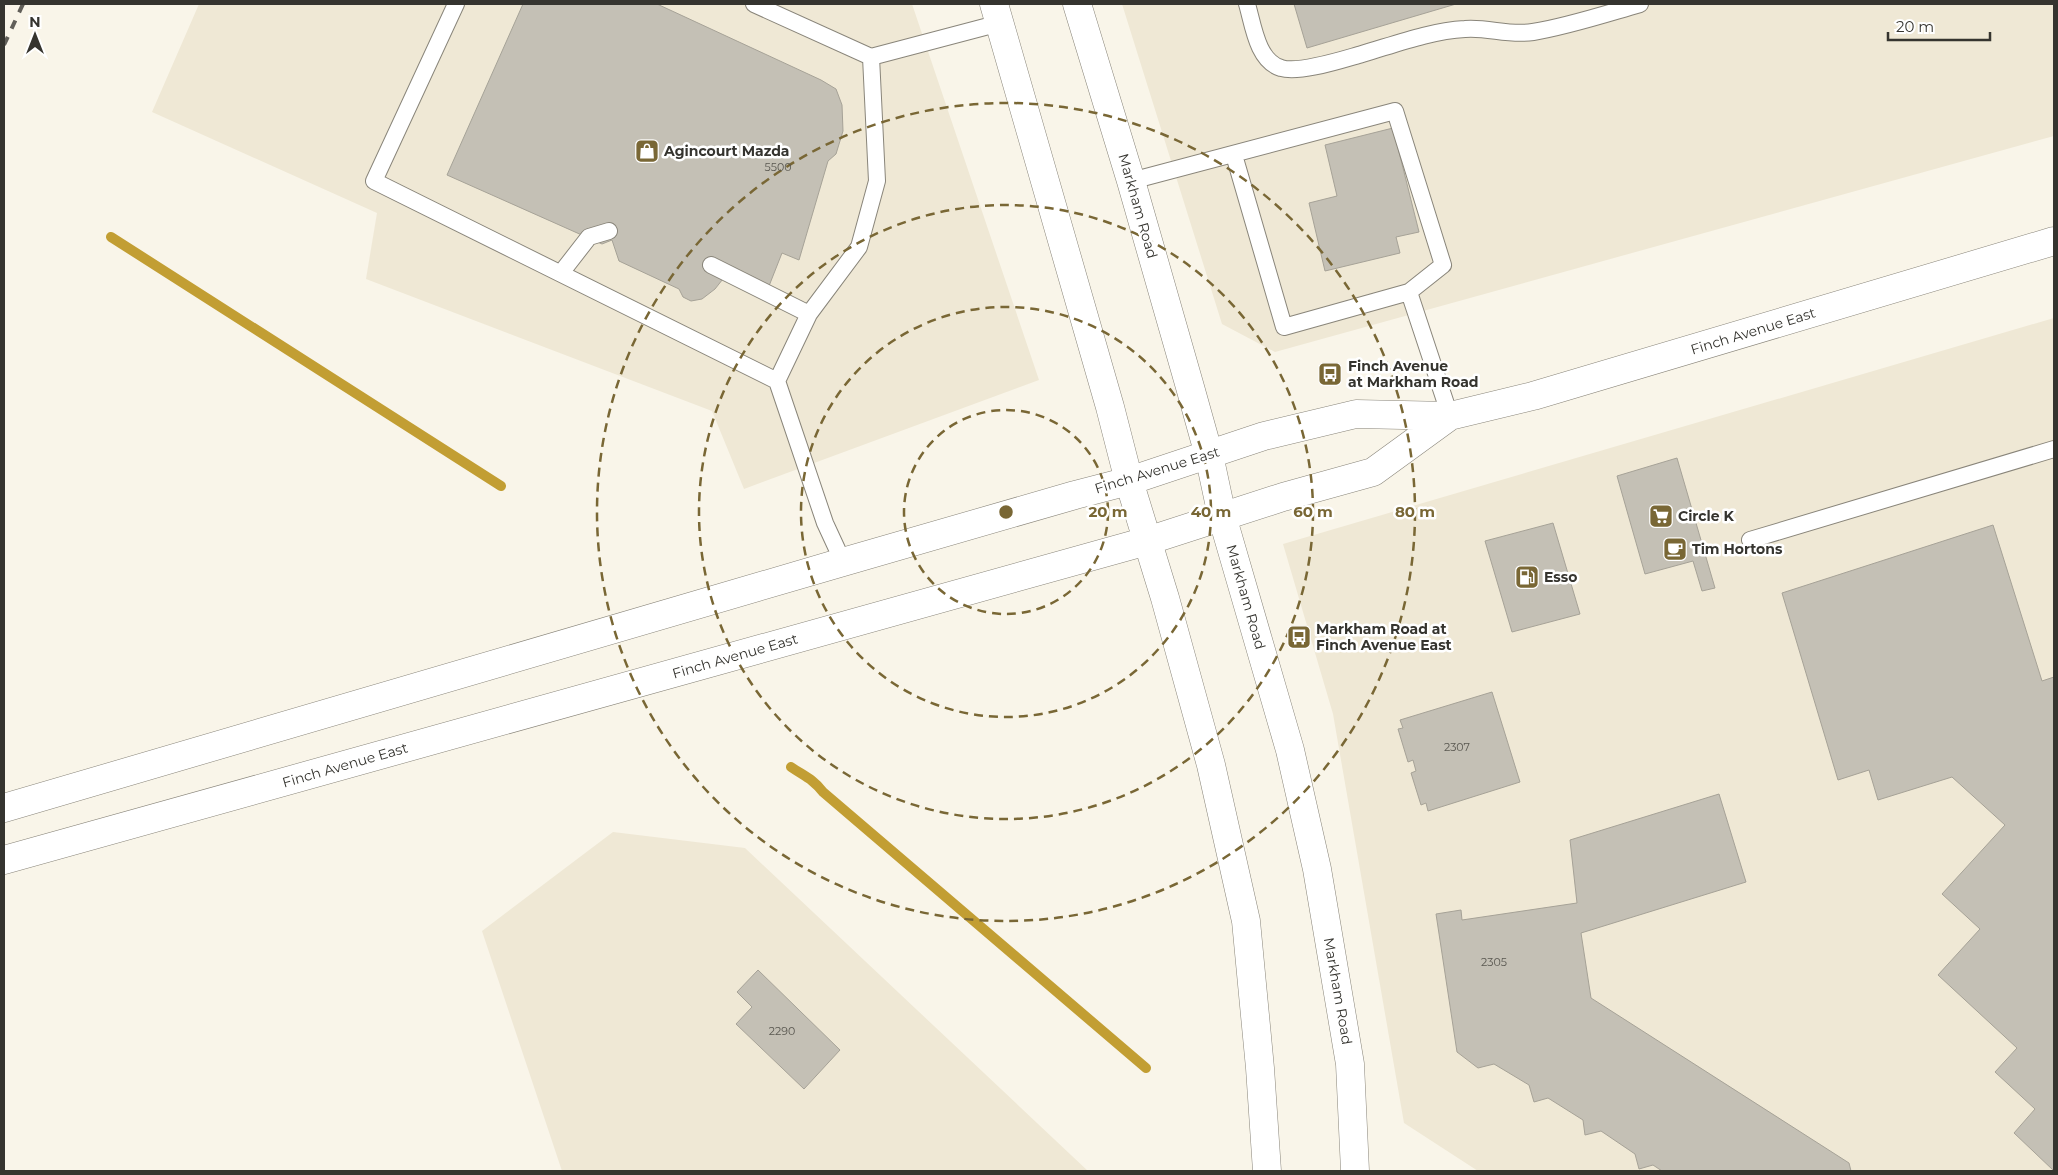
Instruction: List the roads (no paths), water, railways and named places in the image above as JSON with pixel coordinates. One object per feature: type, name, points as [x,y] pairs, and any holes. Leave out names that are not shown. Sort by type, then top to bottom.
[{"type":"main road","name":"Markham Road","points":[[1077,4],[1131,181],[1208,455],[1222,516],[1290,750],[1317,869],[1350,1064],[1356,1171]]},
{"type":"main road","points":[[997,13],[1211,765],[1246,921],[1260,1068],[1267,1171]]},
{"type":"main road","name":"Finch Avenue East","points":[[4,808],[843,562],[1129,481],[1264,436],[1356,414],[1450,416],[1533,396],[2054,241]]},
{"type":"main road","name":"Finch Avenue East","points":[[4,860],[1147,541],[1283,496],[1373,472],[1450,416]]},
{"type":"lane","points":[[456,4],[374,181],[777,381],[825,523],[843,562]]},
{"type":"lane","points":[[754,4],[871,57],[997,13]]},
{"type":"lane","points":[[1247,4],[1259,45],[1269,61],[1281,69],[1327,64],[1445,31],[1468,28],[1512,34],[1532,32],[1563,26],[1640,4]]},
{"type":"lane","points":[[777,381],[810,314],[859,246],[877,181],[871,57]]},
{"type":"lane","points":[[1131,181],[1395,111],[1443,265],[1409,292],[1284,327],[1234,154]]},
{"type":"lane","points":[[561,273],[588,237],[609,231]]},
{"type":"lane","points":[[711,265],[810,314]]},
{"type":"lane","points":[[1409,292],[1450,416]]},
{"type":"lane","points":[[1750,540],[2054,449]]},
{"type":"waterway","points":[[111,237],[501,486]]},
{"type":"waterway","points":[[791,767],[816,784],[1146,1068]]},
{"type":"railway","points":[[4,45],[23,4]]},
{"type":"place","name":"Agincourt Mazda","points":[[647,151]]},
{"type":"place","name":"Finch Avenue at Markham Road","points":[[1330,374]]},
{"type":"place","name":"Circle K","points":[[1661,516]]},
{"type":"place","name":"Tim Hortons","points":[[1675,549]]},
{"type":"place","name":"Esso","points":[[1527,577]]},
{"type":"place","name":"Markham Road at Finch Avenue East","points":[[1299,637]]}]
